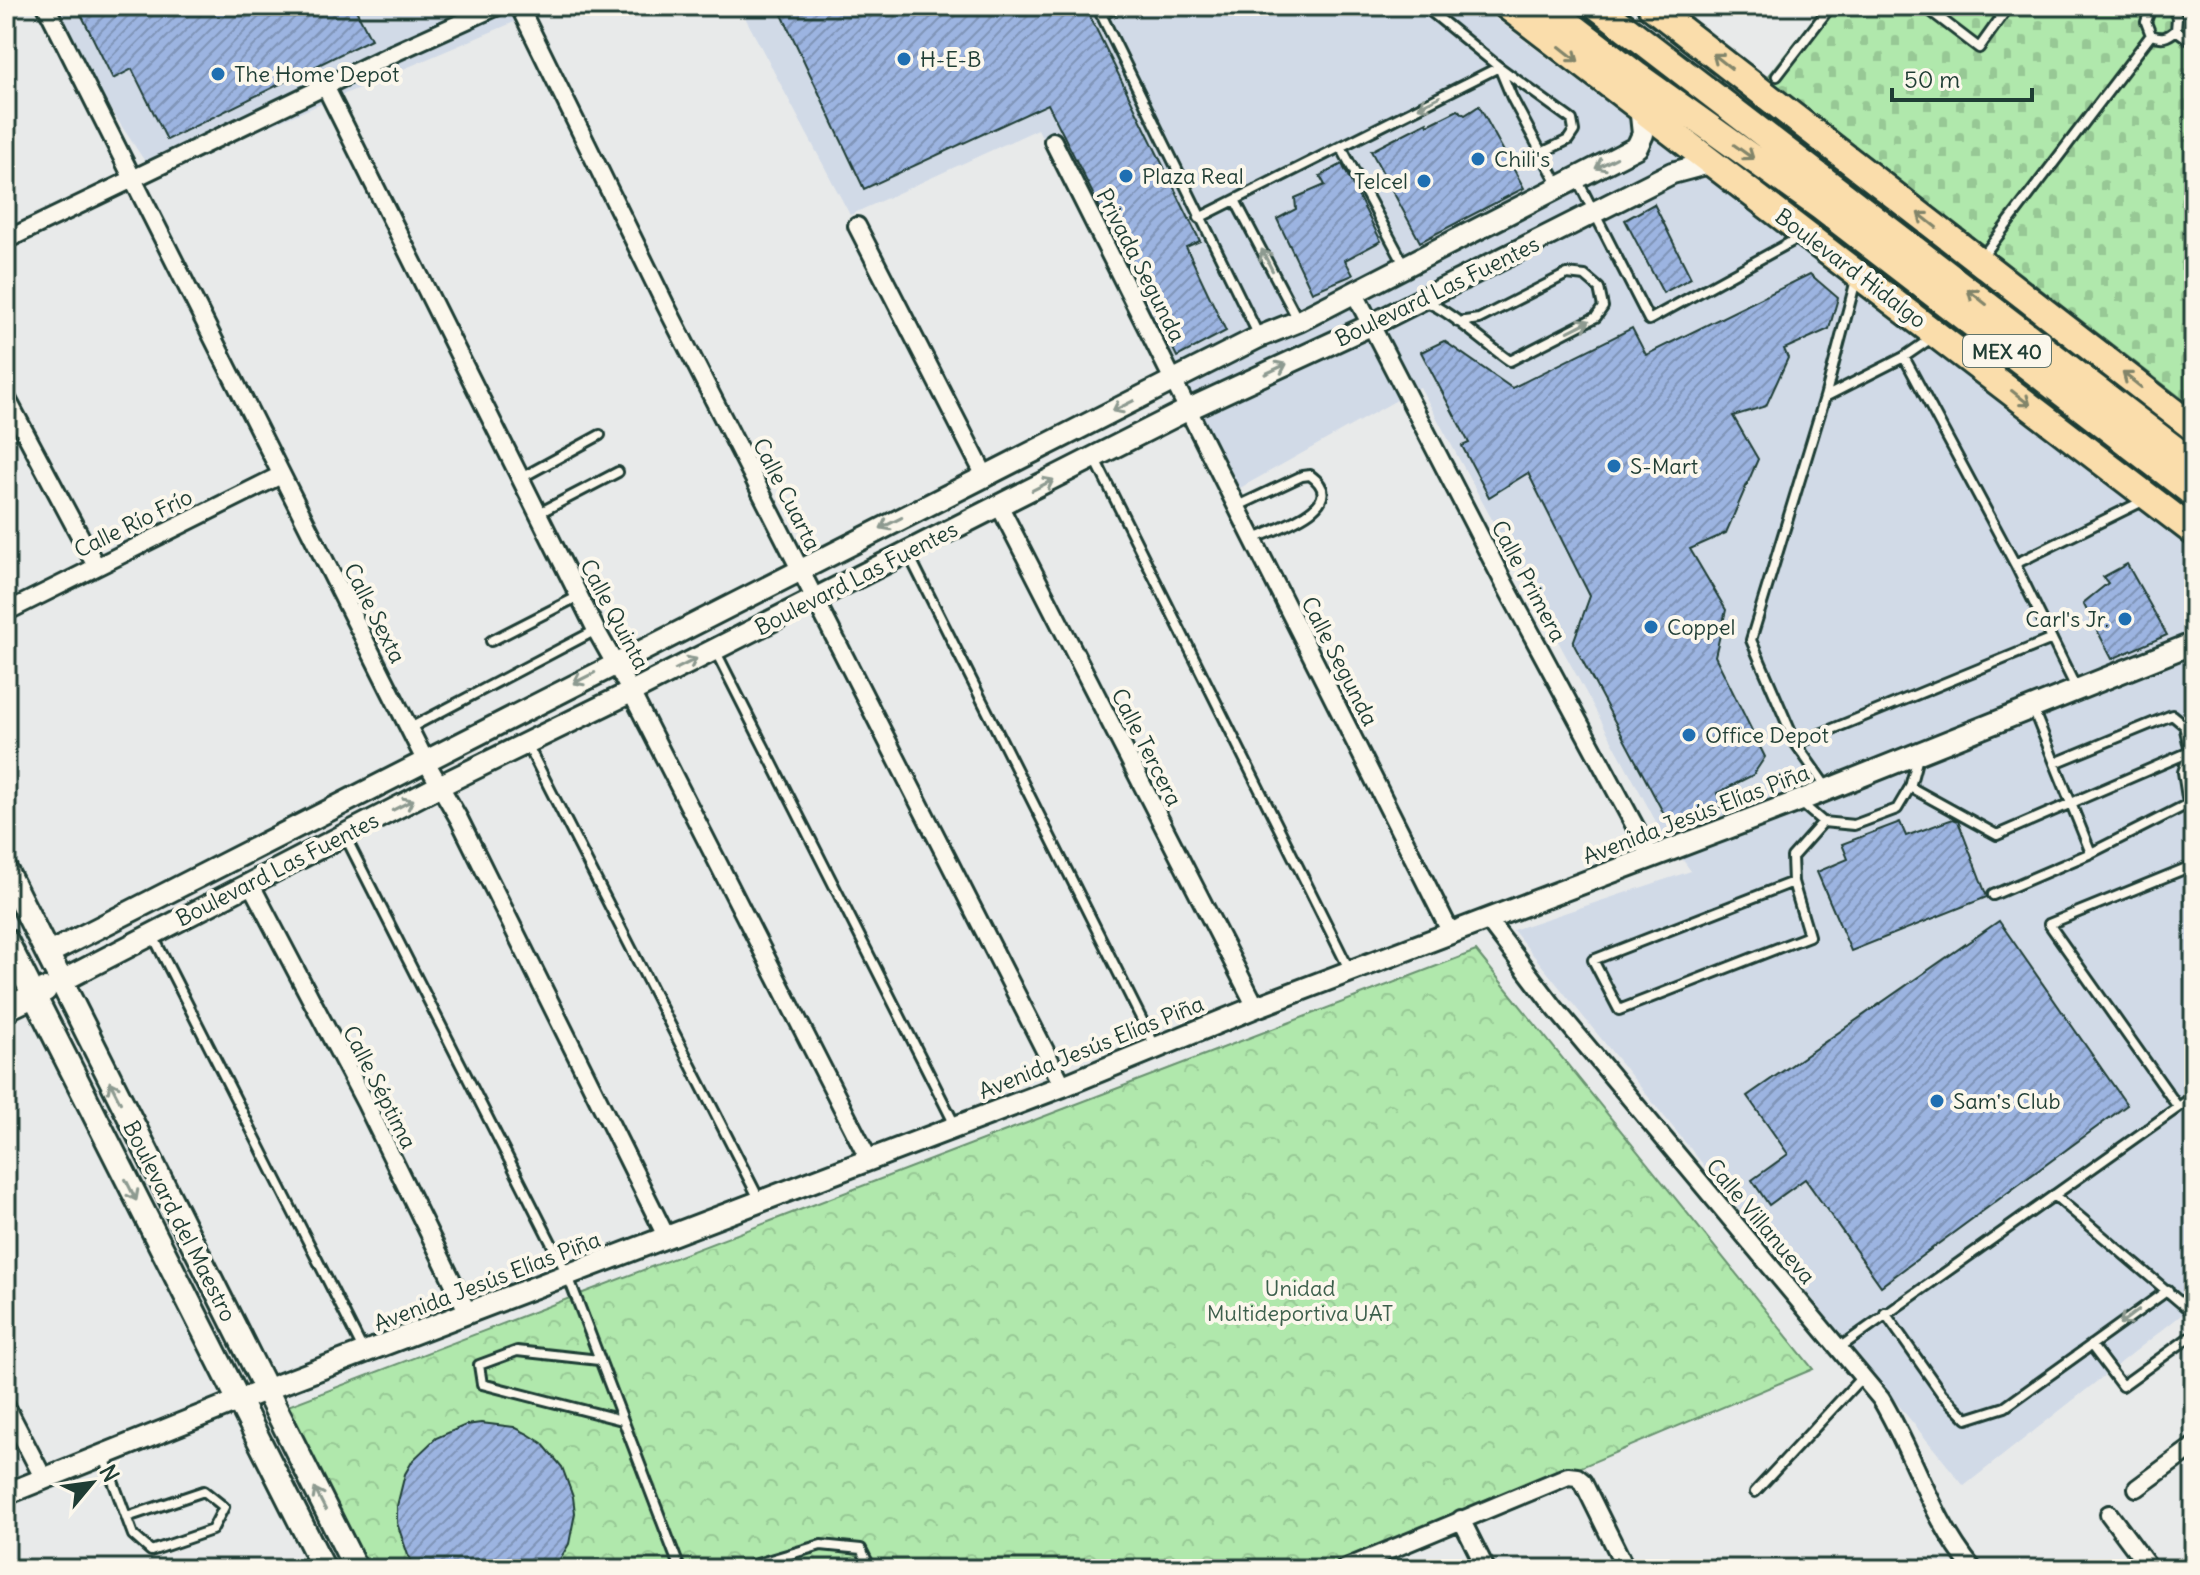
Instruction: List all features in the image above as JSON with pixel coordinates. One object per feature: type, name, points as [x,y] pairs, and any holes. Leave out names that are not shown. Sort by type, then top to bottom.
[{"type":"main road","name":"Boulevard Hidalgo","points":[[1507,6],[2194,532]]},
{"type":"main road","name":"Boulevard Hidalgo","points":[[1546,6],[1636,75],[1824,194],[2194,464]]},
{"type":"main road","name":"Boulevard Hidalgo","points":[[1597,6],[2194,494]]},
{"type":"main road","points":[[1651,6],[2194,428]]},
{"type":"main road","name":"Boulevard del Maestro","points":[[6,871],[356,1569]]},
{"type":"main road","name":"Boulevard del Maestro","points":[[6,940],[13,971],[32,996],[324,1569]]},
{"type":"main road","name":"Boulevard Las Fuentes","points":[[13,971],[49,953]]},
{"type":"main road","name":"Boulevard Las Fuentes","points":[[6,1009],[60,982]]},
{"type":"street","name":"Calle Sexta","points":[[46,6],[425,760],[459,819],[667,1238]]},
{"type":"street","points":[[6,240],[498,6]]},
{"type":"street","name":"Calle Cuarta","points":[[519,6],[659,292],[1063,1086]]},
{"type":"street","name":"Calle Quinta","points":[[325,86],[596,630],[631,692],[869,1160]]},
{"type":"street","name":"Boulevard Las Fuentes","points":[[49,953],[614,663],[1259,337],[1299,321],[1637,147],[1643,134],[1640,106]]},
{"type":"street","name":"Privada Segunda","points":[[1053,141],[1189,409]]},
{"type":"street","name":"Boulevard Las Fuentes","points":[[60,982],[439,786],[1000,507],[1189,409],[1373,324],[1672,173],[1713,162]]},
{"type":"street","points":[[857,226],[985,476]]},
{"type":"street","points":[[1446,245],[1461,280]]},
{"type":"street","name":"Calle Primera","points":[[1354,292],[1504,583],[1651,856]]},
{"type":"street","points":[[6,397],[96,566]]},
{"type":"street","name":"Calle Segunda","points":[[1189,409],[1451,933]]},
{"type":"street","name":"Calle Río Frío","points":[[6,612],[281,475]]},
{"type":"street","name":"Calle Tercera","points":[[1000,507],[1256,1007]]},
{"type":"street","name":"Avenida Jesús Elías Piña","points":[[6,1494],[265,1390],[1063,1086],[1256,1007],[1828,790],[2193,643]]},
{"type":"street","name":"Calle Séptima","points":[[250,883],[365,1102],[468,1313]]},
{"type":"street","name":"Calle Villanueva","points":[[1487,919],[1554,1007],[1881,1399],[1897,1425],[1939,1519],[1973,1569]]},
{"type":"street","points":[[6,1406],[44,1479]]},
{"type":"street","points":[[2137,1488],[2194,1446]]},
{"type":"street","points":[[1345,1569],[1568,1476],[1577,1477],[1583,1482],[1626,1569]]},
{"type":"street","points":[[2109,1514],[2150,1569]]},
{"type":"street","points":[[1461,1519],[1486,1569]]},
{"type":"lane","points":[[1119,6],[1099,10],[1259,337]]},
{"type":"lane","points":[[1424,6],[1499,67],[1572,120],[1574,131],[1568,140],[1541,153]]},
{"type":"lane","points":[[1741,6],[1746,9],[1749,6]]},
{"type":"lane","points":[[1777,76],[1831,6]]},
{"type":"lane","points":[[1924,6],[1979,48],[2009,6]]},
{"type":"lane","points":[[2168,7],[2177,18],[2176,30],[2168,37],[2151,35],[2146,22],[2148,8],[2168,7]]},
{"type":"lane","points":[[2176,30],[2194,43]]},
{"type":"lane","points":[[1979,261],[2151,35]]},
{"type":"lane","points":[[1199,218],[1499,67]]},
{"type":"lane","points":[[1499,67],[1541,153],[1596,212],[1649,320],[1804,234]]},
{"type":"lane","points":[[1341,147],[1405,266]]},
{"type":"lane","points":[[1235,200],[1299,321]]},
{"type":"lane","points":[[1421,300],[1439,307],[1458,322],[1510,361],[1596,317],[1603,307],[1599,288],[1585,276],[1567,274],[1479,319],[1458,322]]},
{"type":"lane","points":[[1828,790],[1796,744],[1751,640],[1825,397],[1858,275]]},
{"type":"lane","points":[[1825,397],[1904,357],[1938,334]]},
{"type":"lane","points":[[1904,357],[2015,564],[2077,690]]},
{"type":"lane","points":[[520,479],[600,435]]},
{"type":"lane","points":[[1094,458],[1350,972]]},
{"type":"lane","points":[[539,513],[618,472]]},
{"type":"lane","points":[[1238,506],[1302,476],[1310,475],[1318,480],[1324,495],[1321,504],[1311,512],[1254,539]]},
{"type":"lane","points":[[2015,564],[2149,498]]},
{"type":"lane","points":[[907,552],[1156,1048]]},
{"type":"lane","points":[[491,641],[580,596]]},
{"type":"lane","points":[[410,728],[596,630]]},
{"type":"lane","points":[[1796,744],[2052,639]]},
{"type":"lane","points":[[715,649],[957,1127]]},
{"type":"lane","points":[[2032,708],[2091,853]]},
{"type":"lane","points":[[1993,895],[2091,853],[2188,804],[2183,772],[2192,751],[2184,725],[2172,715],[2055,763]]},
{"type":"lane","points":[[527,744],[760,1201]]},
{"type":"lane","points":[[1910,787],[1997,835],[2192,751]]},
{"type":"lane","points":[[1799,801],[1823,822],[1854,825],[1897,809],[1910,787],[1919,752]]},
{"type":"lane","points":[[1793,882],[1593,960],[1619,1010],[1809,936],[1793,882],[1792,857],[1823,822]]},
{"type":"lane","points":[[345,835],[568,1276],[680,1569]]},
{"type":"lane","points":[[2178,1107],[2049,924],[2194,865]]},
{"type":"lane","points":[[152,933],[365,1353]]},
{"type":"lane","points":[[1839,1348],[2194,1096]]},
{"type":"lane","points":[[2054,1195],[2194,1314]]},
{"type":"lane","points":[[1885,1313],[1942,1394],[1967,1419],[2005,1407],[2168,1290]]},
{"type":"lane","points":[[2091,1345],[2122,1386],[2194,1334]]},
{"type":"lane","points":[[599,1360],[517,1351],[479,1365],[482,1384],[622,1420]]},
{"type":"lane","points":[[1755,1492],[1863,1377]]},
{"type":"lane","points":[[103,1457],[133,1535],[151,1551],[212,1530],[224,1507],[204,1491],[127,1517]]},
{"type":"lane","points":[[740,1569],[821,1545],[861,1549],[871,1569]]},
{"type":"shaded area","points":[[42,6],[552,6],[154,175]]},
{"type":"shaded area","points":[[739,6],[1479,6],[2194,547],[2194,1305],[1964,1486],[1513,930],[1691,871],[1660,829],[1420,387],[1240,488],[1159,375],[1038,129],[850,215]]},
{"type":"green space","points":[[1824,6],[2194,6],[2194,408],[1767,78]]},
{"type":"green space","name":"Unidad Multideportiva UAT","points":[[1476,951],[1813,1369],[1340,1569],[362,1569],[280,1409]]},
{"type":"building","name":"The Home Depot","points":[[77,6],[354,6],[371,39],[167,140],[132,69],[113,79]]},
{"type":"building","points":[[778,6],[1085,6],[1200,241],[1186,247],[1226,331],[1177,357],[1048,104],[864,189]]},
{"type":"building","points":[[1479,106],[1524,188],[1420,242],[1371,151],[1427,122],[1428,125],[1458,110],[1465,115]]},
{"type":"building","points":[[1342,164],[1381,241],[1345,260],[1353,275],[1312,292],[1277,219],[1296,209],[1295,198],[1325,185],[1320,176]]},
{"type":"building","points":[[1654,204],[1691,278],[1663,293],[1625,220]]},
{"type":"building","points":[[1810,274],[1838,298],[1829,329],[1784,349],[1788,358],[1766,406],[1733,416],[1758,459],[1726,533],[1690,549],[1726,610],[1715,656],[1765,757],[1753,775],[1717,793],[1721,807],[1673,831],[1573,643],[1590,596],[1528,473],[1489,497],[1462,446],[1469,443],[1421,352],[1444,341],[1512,388],[1632,328],[1646,355]]},
{"type":"building","name":"Carl's Jr.","points":[[2127,564],[2167,635],[2112,659],[2083,603],[2108,583],[2103,577]]},
{"type":"building","points":[[1953,819],[1958,821],[1987,897],[1851,951],[1817,872],[1848,859],[1842,844],[1900,822],[1906,836]]},
{"type":"building","name":"Sam's Club","points":[[1999,921],[2127,1105],[1881,1286],[1805,1179],[1769,1205],[1752,1180],[1788,1154],[1747,1096]]},
{"type":"building","points":[[481,1423],[514,1427],[528,1434],[542,1443],[562,1467],[573,1497],[575,1513],[569,1544],[554,1569],[417,1569],[408,1555],[397,1523],[397,1506],[405,1474],[413,1460],[436,1438],[466,1425]]},
{"type":"place","name":"H-E-B","points":[[904,59]]},
{"type":"place","name":"The Home Depot","points":[[218,74]]},
{"type":"place","name":"Chili's","points":[[1478,159]]},
{"type":"place","name":"Plaza Real","points":[[1126,176]]},
{"type":"place","name":"Telcel","points":[[1424,181]]},
{"type":"place","name":"S-Mart","points":[[1614,466]]},
{"type":"place","name":"Carl's Jr.","points":[[2125,619]]},
{"type":"place","name":"Coppel","points":[[1651,627]]},
{"type":"place","name":"Office Depot","points":[[1689,735]]},
{"type":"place","name":"Sam's Club","points":[[1937,1101]]}]
